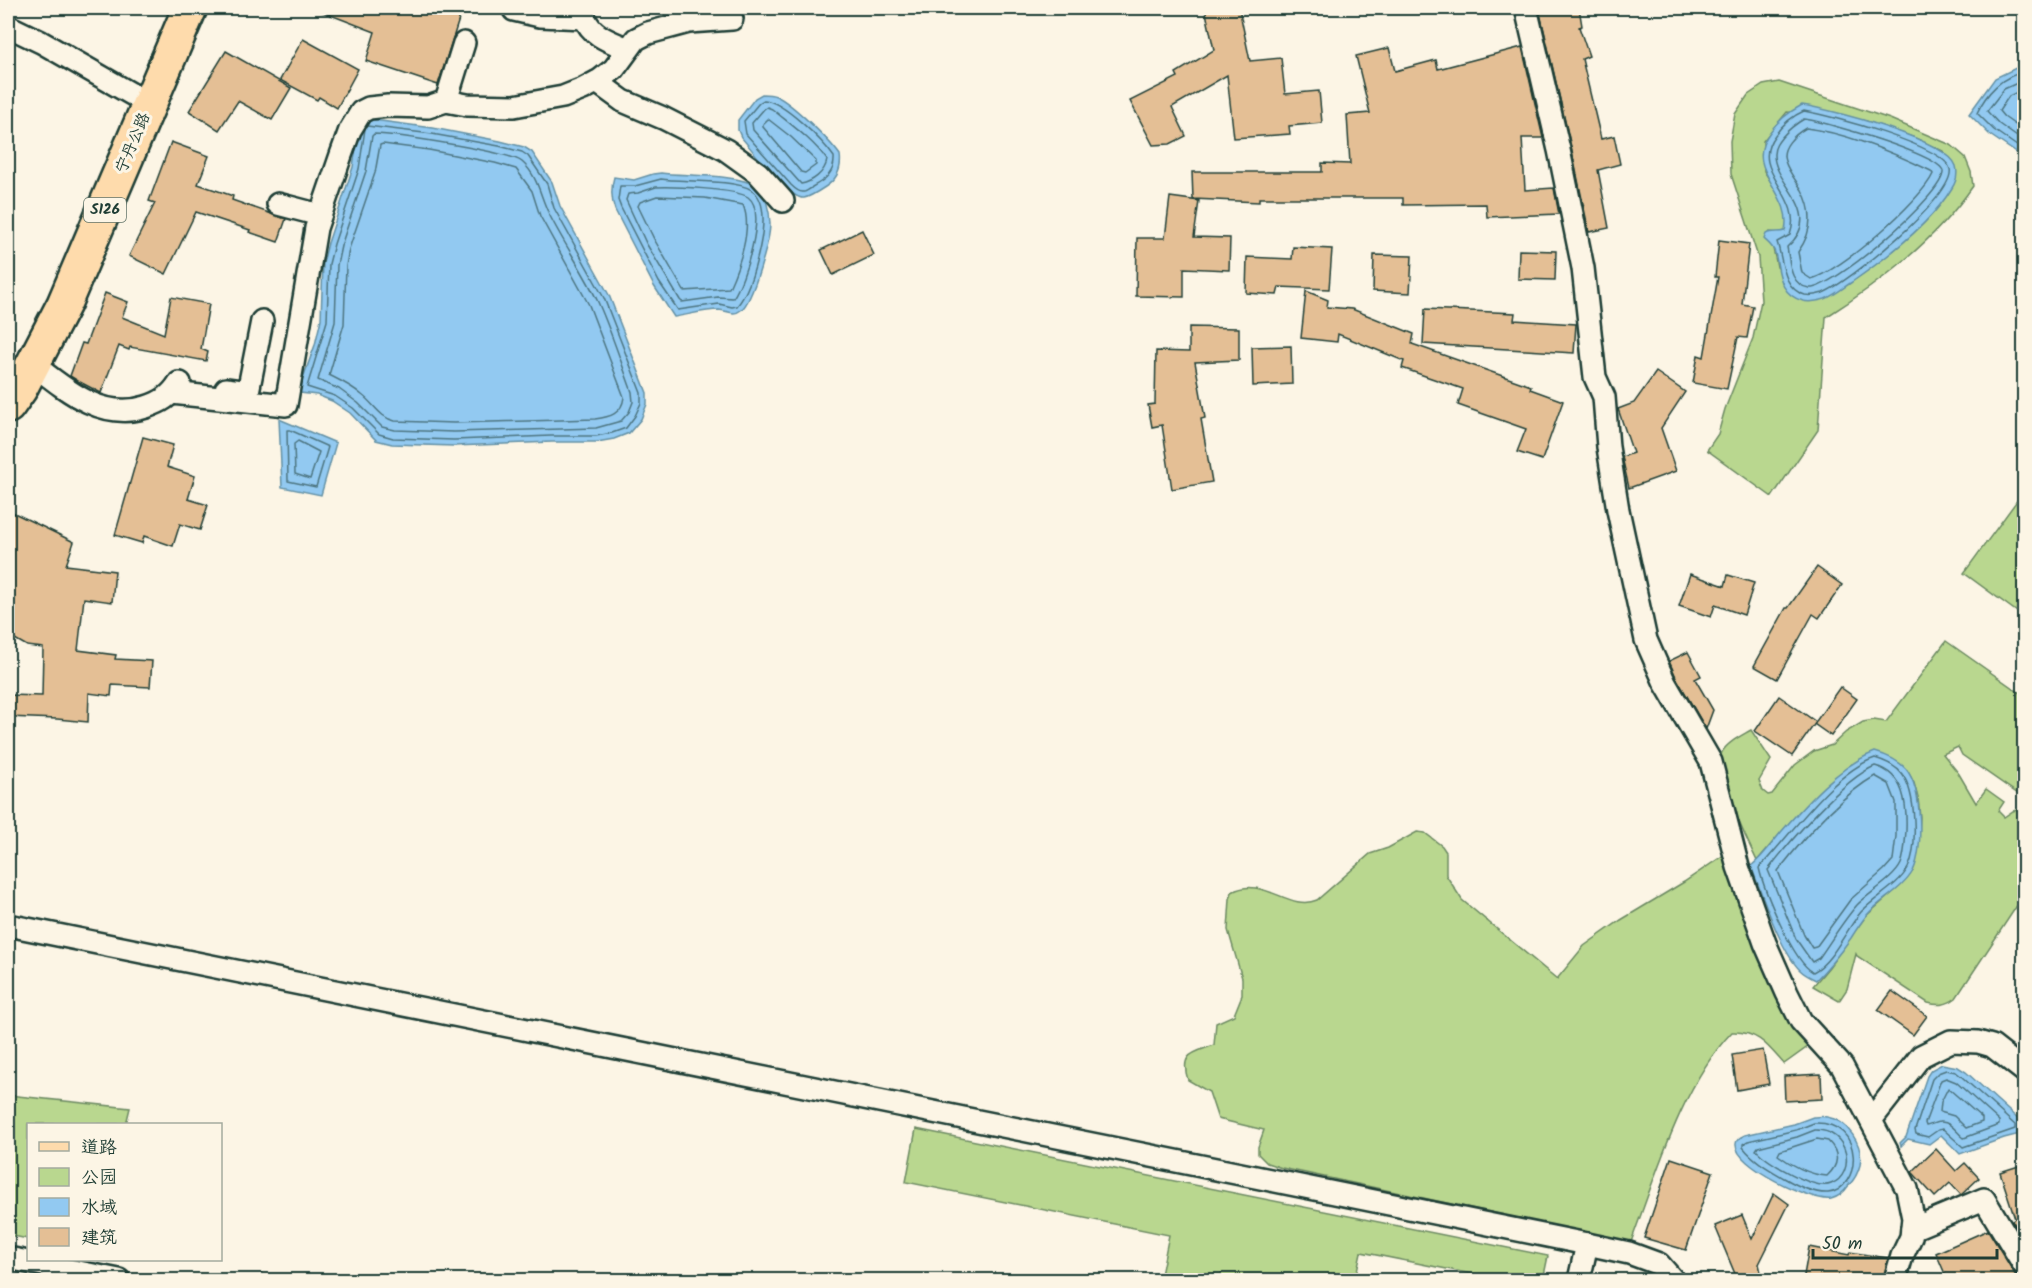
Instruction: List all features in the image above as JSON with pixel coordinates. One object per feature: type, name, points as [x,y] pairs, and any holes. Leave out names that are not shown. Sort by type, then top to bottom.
[{"type":"main road","name":"宁丹公路","points":[[18,383],[64,304],[190,8]]},
{"type":"street","points":[[1526,8],[1559,150],[1583,268],[1595,377],[1604,397],[1608,447],[1618,510],[1646,640],[1665,683],[1710,762],[1738,867],[1787,993],[1801,1021],[1842,1066],[1907,1189],[1913,1218],[1911,1237],[1895,1281]]},
{"type":"street","points":[[514,9],[540,16],[585,18],[592,29],[601,36],[628,49]]},
{"type":"street","points":[[172,393],[286,405],[303,316],[311,253],[320,215],[351,130],[362,112],[369,108],[428,107],[446,101],[467,105],[514,106],[563,97],[597,82],[614,69],[636,39],[648,33],[689,22],[732,19]]},
{"type":"street","points":[[8,26],[41,42],[149,104]]},
{"type":"street","points":[[446,101],[464,42]]},
{"type":"street","points":[[597,82],[623,100],[726,150],[758,173],[783,201]]},
{"type":"street","points":[[278,204],[320,215]]},
{"type":"street","points":[[18,383],[63,388],[93,405],[104,409],[123,410],[141,408],[158,402],[172,393],[179,383],[248,392],[262,321]]},
{"type":"street","points":[[8,925],[1587,1244],[1629,1253],[1659,1264],[1673,1281]]},
{"type":"street","points":[[1871,1120],[1921,1056],[1951,1041],[1965,1040],[1992,1046],[2025,1071]]},
{"type":"street","points":[[1912,1229],[1984,1199],[2025,1265]]},
{"type":"street","points":[[1579,1281],[1587,1244]]},
{"type":"street","points":[[8,1258],[119,1281]]},
{"type":"green space","points":[[1779,82],[1890,119],[1951,145],[1965,157],[1973,186],[1942,225],[1906,259],[1867,290],[1826,317],[1818,430],[1772,497],[1707,450],[1718,434],[1725,409],[1753,338],[1761,301],[1758,257],[1731,174],[1730,141],[1735,114],[1748,95],[1763,85]],"holes":[[[1787,112],[1866,121],[1915,138],[1943,151],[1956,172],[1951,188],[1939,206],[1922,224],[1881,260],[1826,298],[1777,267],[1770,232],[1786,231],[1788,221],[1784,203],[1764,171],[1763,141]]]},
{"type":"green space","points":[[2024,491],[2024,617],[1964,573]]},
{"type":"green space","points":[[1946,641],[2024,696],[2024,798],[1962,755],[1958,747],[1943,754],[1959,774],[1976,803],[1986,789],[2004,802],[1998,811],[2004,817],[2024,808],[2024,895],[1953,1000],[1943,1004],[1928,1003],[1856,954],[1847,989],[1839,1001],[1813,986],[1866,916],[1900,886],[1913,871],[1917,856],[1920,817],[1914,783],[1907,770],[1852,764],[1814,797],[1757,861],[1726,790],[1720,761],[1722,752],[1731,742],[1751,730],[1771,760],[1759,781],[1763,791],[1768,795],[1772,794],[1795,765],[1814,751],[1832,745],[1846,732],[1863,722],[1874,720],[1886,722]]},
{"type":"green space","points":[[1417,832],[1425,833],[1446,852],[1446,875],[1462,900],[1557,979],[1584,946],[1724,855],[1759,954],[1782,1001],[1809,1046],[1784,1064],[1756,1037],[1741,1032],[1732,1032],[1714,1053],[1699,1077],[1672,1131],[1631,1242],[1267,1163],[1258,1154],[1264,1130],[1218,1119],[1209,1092],[1188,1080],[1187,1059],[1195,1052],[1214,1045],[1216,1023],[1234,1015],[1242,995],[1242,978],[1228,930],[1232,892],[1243,888],[1254,888],[1296,901],[1317,900],[1370,854],[1388,848]]},
{"type":"green space","points":[[8,1095],[130,1108],[126,1123],[27,1123],[27,1239],[8,1235]]},
{"type":"green space","points":[[916,1129],[1548,1256],[1543,1280],[1502,1280],[1361,1252],[1355,1280],[1160,1280],[1169,1235],[906,1182]]},
{"type":"water","points":[[2018,67],[2024,67],[2024,158],[1990,135],[1969,114],[1995,78]]},
{"type":"water","points":[[762,94],[776,96],[791,106],[820,132],[840,155],[840,165],[835,177],[829,184],[812,195],[804,198],[789,191],[741,137],[738,120],[755,98]]},
{"type":"water","points":[[1802,105],[1860,119],[1911,136],[1948,156],[1956,166],[1957,172],[1955,183],[1943,201],[1906,240],[1879,263],[1836,293],[1825,299],[1811,302],[1795,298],[1784,288],[1774,251],[1764,239],[1768,233],[1785,231],[1786,217],[1782,204],[1764,170],[1761,158],[1763,146],[1777,123]]},
{"type":"water","points":[[366,119],[433,128],[500,141],[524,147],[532,152],[552,182],[560,206],[609,295],[647,393],[647,404],[641,419],[629,433],[597,442],[454,446],[392,444],[376,440],[350,413],[332,401],[317,395],[300,393],[299,389],[315,345],[321,319],[323,263],[353,167],[359,126]]},
{"type":"water","points":[[661,173],[737,179],[756,186],[762,193],[767,203],[770,219],[767,242],[751,295],[738,312],[714,310],[674,317],[654,286],[615,210],[612,189],[614,177],[634,180]]},
{"type":"water","points":[[279,419],[336,443],[321,495],[282,487]]},
{"type":"water","points":[[1875,752],[1899,763],[1911,778],[1920,819],[1917,861],[1909,877],[1867,915],[1839,954],[1816,980],[1800,970],[1785,949],[1751,866],[1824,786],[1849,766]]},
{"type":"water","points":[[1942,1064],[1958,1067],[1966,1072],[2024,1125],[2024,1133],[1960,1154],[1941,1135],[1929,1144],[1908,1139],[1901,1146],[1900,1143],[1906,1137],[1927,1076],[1931,1070]]},
{"type":"water","points":[[1813,1117],[1834,1119],[1847,1128],[1857,1142],[1861,1157],[1853,1181],[1844,1192],[1831,1199],[1808,1195],[1792,1189],[1760,1172],[1739,1153],[1736,1144],[1738,1139],[1745,1135],[1794,1124]]},
{"type":"building","points":[[315,8],[444,8],[461,13],[438,85],[366,61],[375,32]]},
{"type":"building","points":[[1205,8],[1239,8],[1250,61],[1281,58],[1285,94],[1319,91],[1322,123],[1289,126],[1290,134],[1234,138],[1227,75],[1172,107],[1186,136],[1170,144],[1153,145],[1130,101],[1178,77],[1176,73],[1214,50]]},
{"type":"building","points":[[1579,8],[1582,26],[1579,27],[1589,56],[1582,59],[1601,139],[1614,136],[1620,164],[1598,170],[1609,228],[1589,232],[1539,9]]},
{"type":"building","points":[[303,39],[358,69],[337,108],[319,97],[317,100],[280,80]]},
{"type":"building","points":[[1522,47],[1543,138],[1522,138],[1525,190],[1554,188],[1559,214],[1487,217],[1486,204],[1403,205],[1403,198],[1259,198],[1259,202],[1193,199],[1192,172],[1322,172],[1322,163],[1350,164],[1347,115],[1370,113],[1356,56],[1389,48],[1395,71],[1436,60],[1438,69]]},
{"type":"building","points":[[226,51],[291,88],[272,120],[238,101],[219,130],[189,111]]},
{"type":"building","points":[[171,142],[209,156],[198,184],[233,196],[232,200],[286,219],[278,242],[196,212],[166,274],[129,256],[155,203],[149,201]]},
{"type":"building","points":[[1170,197],[1199,201],[1194,237],[1230,238],[1229,270],[1184,268],[1184,297],[1136,296],[1137,238],[1165,238]]},
{"type":"building","points":[[862,230],[874,255],[833,275],[821,250]]},
{"type":"building","points":[[1719,240],[1749,244],[1742,304],[1753,306],[1747,338],[1738,337],[1727,389],[1693,383],[1698,355],[1704,357],[1718,277],[1715,277]]},
{"type":"building","points":[[1293,247],[1332,249],[1329,289],[1279,287],[1277,295],[1246,293],[1247,257],[1292,259]]},
{"type":"building","points":[[1519,250],[1556,251],[1555,280],[1518,279]]},
{"type":"building","points":[[1374,255],[1412,256],[1410,293],[1373,291]]},
{"type":"building","points":[[1306,291],[1328,300],[1327,307],[1352,309],[1414,334],[1412,344],[1531,386],[1530,389],[1563,401],[1542,460],[1517,452],[1526,429],[1458,405],[1463,389],[1402,368],[1404,361],[1338,334],[1337,342],[1301,338]]},
{"type":"building","points":[[105,293],[128,302],[122,317],[164,334],[171,297],[209,304],[201,349],[208,352],[206,361],[130,347],[129,350],[119,346],[101,393],[70,376],[82,343],[86,344]]},
{"type":"building","points":[[1425,309],[1515,313],[1514,320],[1576,324],[1574,353],[1423,344]]},
{"type":"building","points":[[1189,327],[1239,328],[1239,360],[1195,362],[1205,418],[1201,419],[1212,482],[1172,489],[1162,425],[1152,427],[1148,405],[1155,404],[1156,351],[1189,352]]},
{"type":"building","points":[[1291,346],[1292,384],[1253,386],[1252,347]]},
{"type":"building","points":[[1656,372],[1685,392],[1661,428],[1676,471],[1629,488],[1622,457],[1633,453],[1618,409],[1634,403]]},
{"type":"building","points":[[143,437],[173,445],[167,467],[195,476],[188,499],[208,505],[200,530],[180,524],[173,546],[144,536],[142,543],[115,535]]},
{"type":"building","points":[[8,510],[74,542],[66,565],[115,571],[112,602],[84,598],[78,650],[116,655],[115,659],[152,661],[150,687],[112,685],[111,696],[89,693],[88,722],[8,717],[8,695],[42,696],[43,648],[27,646],[8,635]]},
{"type":"building","points":[[1817,567],[1842,585],[1819,618],[1813,614],[1777,679],[1754,666],[1786,608]]},
{"type":"building","points":[[1690,574],[1725,586],[1728,575],[1754,583],[1744,615],[1715,605],[1711,617],[1679,606]]},
{"type":"building","points":[[1688,652],[1701,676],[1695,679],[1713,710],[1706,729],[1669,661]]},
{"type":"building","points":[[1840,687],[1857,699],[1831,736],[1814,724]]},
{"type":"building","points":[[1779,696],[1816,722],[1792,756],[1755,731]]},
{"type":"building","points":[[1892,991],[1927,1016],[1913,1035],[1878,1010]]},
{"type":"building","points":[[1763,1050],[1769,1084],[1737,1090],[1732,1055]]},
{"type":"building","points":[[1821,1074],[1822,1099],[1785,1101],[1784,1076]]},
{"type":"building","points":[[1936,1149],[1956,1171],[1965,1163],[1979,1178],[1961,1195],[1950,1183],[1935,1197],[1912,1172]]},
{"type":"building","points":[[1671,1158],[1713,1172],[1686,1250],[1644,1238]]},
{"type":"building","points":[[2025,1164],[2025,1241],[2012,1220],[2015,1218],[2000,1172]]},
{"type":"building","points":[[1774,1193],[1789,1204],[1759,1264],[1763,1281],[1738,1281],[1715,1226],[1742,1215],[1752,1239]]},
{"type":"building","points":[[1988,1230],[2019,1281],[1948,1281],[1936,1253]]},
{"type":"building","points":[[1809,1247],[1849,1255],[1850,1252],[1888,1258],[1883,1281],[1803,1281]]}]
